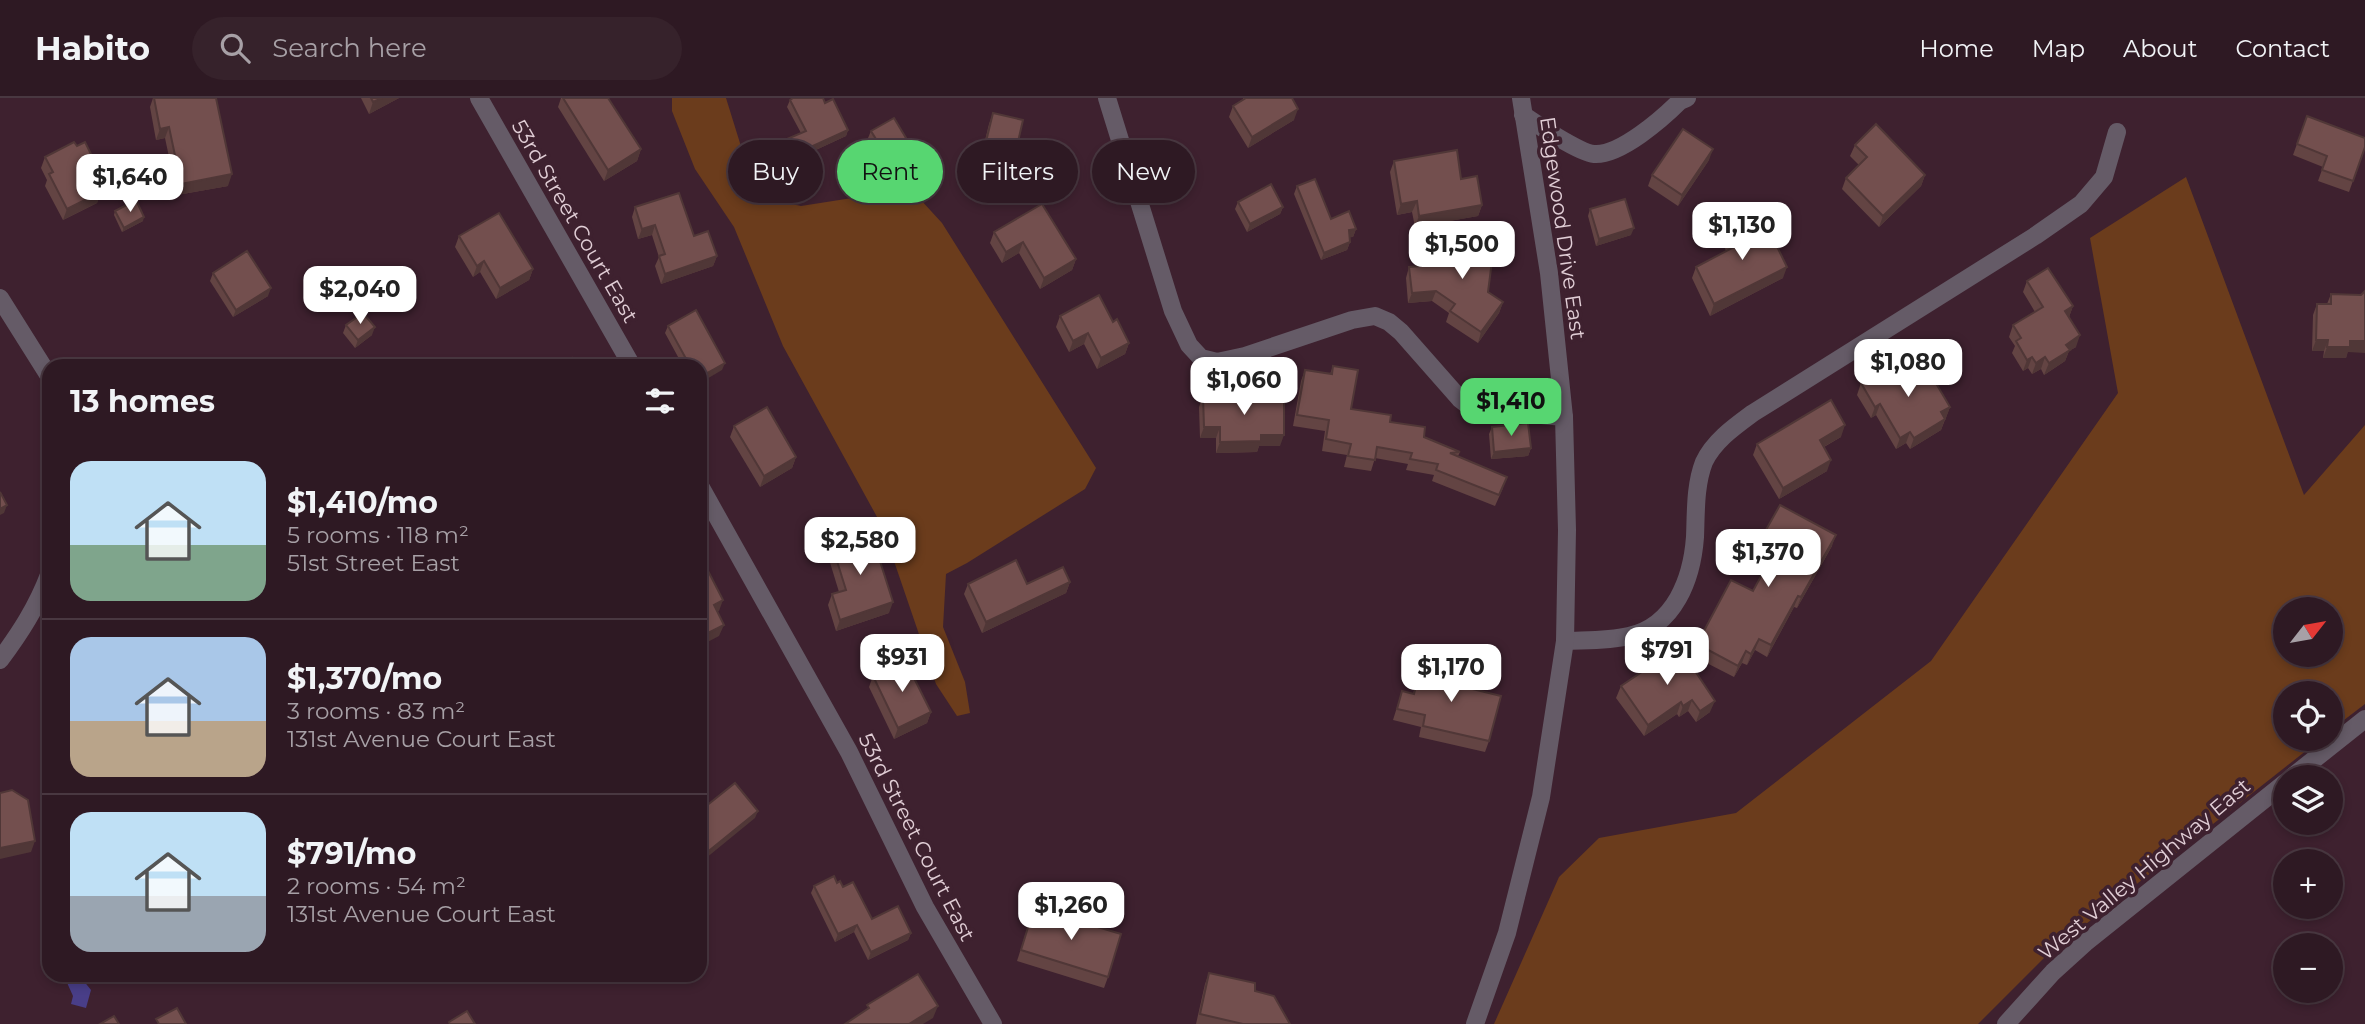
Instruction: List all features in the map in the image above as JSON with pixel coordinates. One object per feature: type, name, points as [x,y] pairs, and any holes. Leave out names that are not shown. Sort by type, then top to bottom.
[{"type":"street","name":"53rd Street Court East","points":[[479,98],[628,359]]},
{"type":"street","points":[[1107,98],[1173,310],[1183,336],[1201,358],[1217,362],[1245,356],[1352,320],[1376,316],[1401,332],[1460,399],[1473,409],[1564,417]]},
{"type":"street","points":[[1522,107],[1539,127],[1586,152],[1596,154],[1607,152],[1638,137],[1687,98]]},
{"type":"street","name":"Edgewood Drive East","points":[[1475,1024],[1507,933],[1538,810],[1565,641],[1567,530],[1564,417],[1549,273],[1522,107]]},
{"type":"street","points":[[1565,641],[1630,636],[1661,620],[1674,607],[1685,588],[1694,554],[1699,480],[1708,455],[1727,433],[1753,413],[2035,236],[2081,204],[2104,177],[2117,132]]},
{"type":"street","points":[[0,298],[42,365]]},
{"type":"street","name":"53rd Street Court East","points":[[707,498],[849,752],[925,907],[993,1024]]},
{"type":"street","points":[[0,660],[25,627],[42,595]]},
{"type":"street","points":[[2307,765],[2365,719]]},
{"type":"street","name":"West Valley Highway East","points":[[2006,1024],[2053,972],[2085,943],[2273,792]]},
{"type":"shaded area","points":[[672,98],[726,98],[739,140],[728,140],[728,203],[786,203],[801,206],[837,200],[837,203],[924,203],[942,223],[1096,468],[1085,489],[946,574],[943,627],[965,682],[970,713],[957,716],[936,684],[882,526],[783,346],[734,227],[695,169],[672,111]]},
{"type":"shaded area","points":[[2186,177],[2304,495],[2365,425],[2365,704],[2343,721],[2343,681],[2273,681],[2273,751],[2306,751],[2288,765],[2273,765],[2273,777],[2049,953],[1978,1024],[1494,1024],[1559,877],[1599,838],[1736,813],[1931,661],[2118,393],[2090,238]]},
{"type":"shaded area","points":[[67,982],[85,982],[91,990],[86,1008],[71,1004],[73,996]]},
{"type":"building","points":[[154,98],[216,98],[232,174],[181,184],[169,127],[160,129]]},
{"type":"building","points":[[563,98],[608,98],[641,149],[608,170]]},
{"type":"building","points":[[823,98],[825,103],[833,99],[848,130],[823,141],[785,140],[806,131],[790,100]]},
{"type":"building","points":[[1246,98],[1292,98],[1298,109],[1252,137],[1233,106]]},
{"type":"building","points":[[993,113],[1023,120],[1018,140],[986,140]]},
{"type":"building","points":[[2307,116],[2365,138],[2365,147],[2353,181],[2322,170],[2327,156],[2297,144]]},
{"type":"building","points":[[894,118],[906,138],[877,140],[871,131]]},
{"type":"building","points":[[1876,124],[1925,175],[1883,216],[1846,178],[1867,157],[1855,145]]},
{"type":"building","points":[[1683,129],[1713,149],[1682,195],[1652,175]]},
{"type":"building","points":[[74,142],[77,146],[85,142],[92,156],[84,160],[101,192],[67,209],[49,174],[53,172],[45,157]]},
{"type":"building","points":[[1457,150],[1461,179],[1477,176],[1482,205],[1419,216],[1417,201],[1401,204],[1394,161]]},
{"type":"building","points":[[1315,179],[1331,219],[1349,211],[1356,229],[1349,230],[1350,242],[1324,253],[1297,186]]},
{"type":"building","points":[[1271,184],[1283,207],[1250,224],[1238,202]]},
{"type":"building","points":[[679,193],[694,236],[708,231],[717,256],[665,274],[659,256],[665,254],[655,225],[642,229],[635,207]]},
{"type":"building","points":[[1625,199],[1634,228],[1599,239],[1590,209]]},
{"type":"building","points":[[136,200],[144,217],[124,228],[115,211]]},
{"type":"building","points":[[1042,204],[1076,259],[1044,278],[1023,242],[1006,252],[994,232]]},
{"type":"building","points":[[499,213],[533,269],[500,288],[484,261],[477,266],[459,236]]},
{"type":"building","points":[[1763,218],[1787,267],[1714,304],[1696,267],[1734,247],[1728,235]]},
{"type":"building","points":[[1447,240],[1494,245],[1488,292],[1503,302],[1481,332],[1450,311],[1455,304],[1436,291],[1412,293],[1409,267],[1444,264]]},
{"type":"building","points":[[247,251],[271,288],[236,310],[213,273]]},
{"type":"building","points":[[2048,268],[2073,306],[2065,311],[2080,335],[2066,345],[2070,350],[2049,363],[2045,357],[2036,363],[2032,357],[2027,360],[2016,341],[2021,338],[2013,325],[2043,307],[2027,281]]},
{"type":"building","points":[[2365,291],[2365,341],[2350,341],[2350,347],[2327,347],[2328,340],[2316,340],[2317,304],[2331,304],[2331,294],[2361,295]]},
{"type":"building","points":[[1099,295],[1113,322],[1117,319],[1129,343],[1101,358],[1088,333],[1073,341],[1060,316]]},
{"type":"building","points":[[696,310],[725,363],[707,373],[707,359],[686,359],[668,326]]},
{"type":"building","points":[[363,313],[375,327],[358,340],[346,325]]},
{"type":"building","points":[[1924,363],[1950,407],[1941,412],[1945,419],[1914,438],[1910,432],[1900,438],[1880,404],[1875,407],[1861,383],[1891,365],[1898,379]]},
{"type":"building","points":[[1333,366],[1358,370],[1351,409],[1391,415],[1390,422],[1425,427],[1424,437],[1460,452],[1450,453],[1507,477],[1499,495],[1436,470],[1438,464],[1410,459],[1412,453],[1377,447],[1375,460],[1348,456],[1351,444],[1326,439],[1329,420],[1297,415],[1305,370],[1332,374]]},
{"type":"building","points":[[1261,395],[1261,402],[1284,401],[1284,435],[1261,435],[1261,441],[1220,442],[1220,427],[1204,427],[1203,396]]},
{"type":"building","points":[[1831,400],[1845,425],[1820,440],[1831,460],[1783,488],[1757,444]]},
{"type":"building","points":[[767,407],[796,457],[764,476],[734,426]]},
{"type":"building","points":[[1528,423],[1531,448],[1494,452],[1492,427]]},
{"type":"building","points":[[0,492],[7,505],[0,509]]},
{"type":"building","points":[[1780,505],[1836,535],[1771,645],[1759,639],[1751,654],[1746,651],[1738,666],[1697,644],[1731,580],[1753,591],[1778,545],[1762,537]]},
{"type":"building","points":[[871,533],[893,602],[840,620],[832,594],[846,590],[832,545]]},
{"type":"building","points":[[1016,560],[1027,584],[1063,567],[1070,582],[986,622],[968,584]]},
{"type":"building","points":[[707,569],[723,600],[714,605],[724,625],[707,634]]},
{"type":"building","points":[[1679,647],[1715,701],[1700,711],[1692,700],[1683,706],[1681,702],[1648,725],[1621,686]]},
{"type":"building","points":[[905,660],[931,712],[898,728],[873,676]]},
{"type":"building","points":[[1422,661],[1456,669],[1452,684],[1501,696],[1489,741],[1423,726],[1425,715],[1397,709],[1402,691],[1414,694]]},
{"type":"building","points":[[735,783],[758,811],[707,852],[707,805]]},
{"type":"building","points":[[12,790],[28,800],[35,841],[0,848],[0,793]]},
{"type":"building","points":[[834,876],[837,883],[840,881],[843,887],[853,882],[872,919],[898,906],[911,933],[871,952],[857,925],[838,934],[814,886]]},
{"type":"building","points":[[1034,908],[1121,934],[1108,977],[1021,950]]},
{"type":"building","points":[[1209,973],[1255,983],[1255,991],[1274,996],[1290,1024],[1243,1024],[1200,1014]]},
{"type":"building","points":[[918,974],[938,1006],[909,1024],[845,1024],[869,1008],[867,1005]]},
{"type":"building","points":[[177,1008],[186,1024],[159,1024],[156,1019]]},
{"type":"building","points":[[467,1011],[475,1024],[450,1024],[449,1022]]},
{"type":"building","points":[[114,1016],[119,1024],[100,1024]]}]
